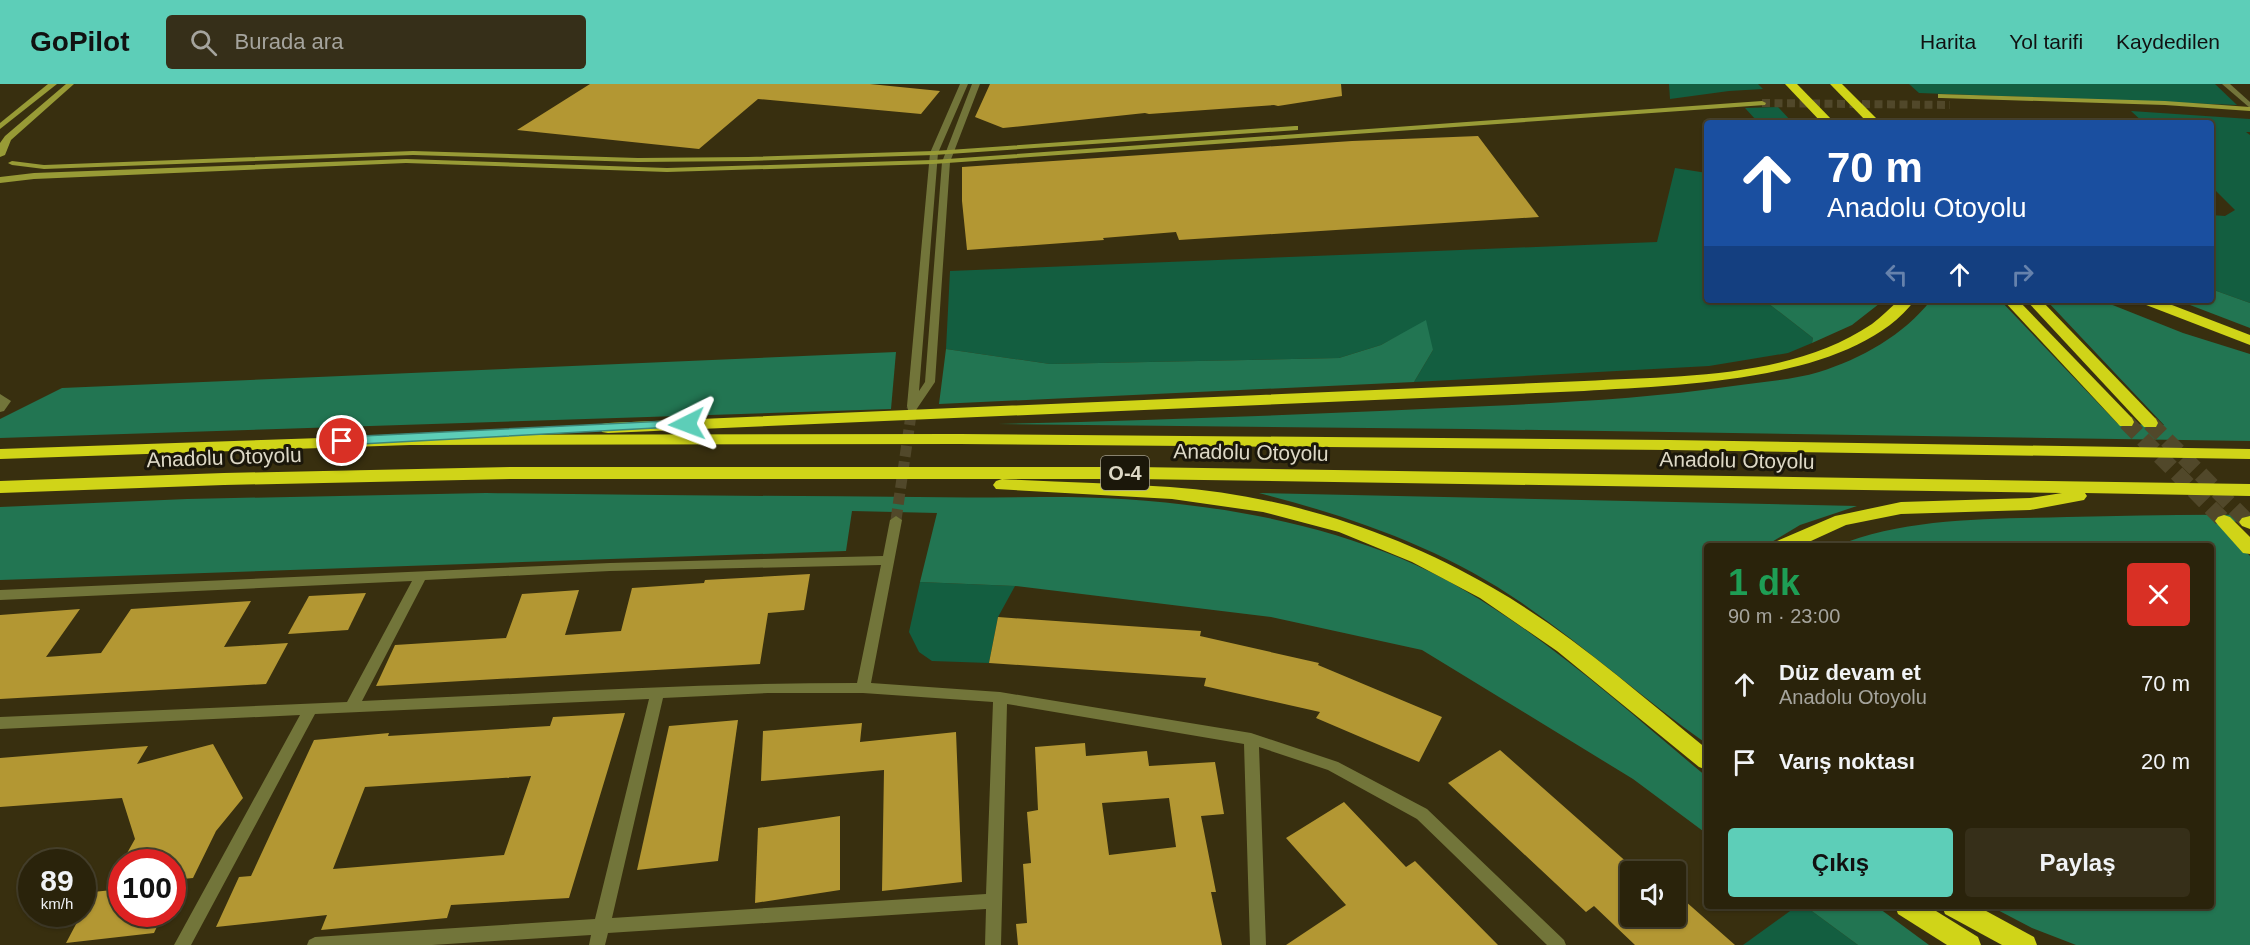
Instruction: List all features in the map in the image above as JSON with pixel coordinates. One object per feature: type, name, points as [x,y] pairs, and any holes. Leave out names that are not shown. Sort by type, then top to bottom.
[{"type":"highway","points":[[1791,84],[1826,120]]},
{"type":"highway","points":[[1836,84],[1872,120]]},
{"type":"highway","points":[[410,440],[711,422],[986,413],[1584,386],[1686,379],[1807,360],[1839,349],[1871,333],[1905,303]]},
{"type":"highway","points":[[2013,303],[2126,422]]},
{"type":"highway","points":[[2036,303],[2150,423]]},
{"type":"highway","points":[[2153,303],[2250,340]]},
{"type":"highway","name":"Anadolu Otoyolu","points":[[0,454],[410,440],[971,439],[1658,444],[2250,454]]},
{"type":"highway","name":"Anadolu Otoyolu","points":[[0,487],[224,479],[512,473],[763,475],[1135,473],[2250,490]]},
{"type":"highway","points":[[763,475],[1172,493],[1263,506],[1345,527],[1419,557],[1487,593],[1564,646],[1704,759]]},
{"type":"highway","points":[[1791,543],[1841,520],[1901,508],[2030,504],[2126,489]]},
{"type":"highway","points":[[2224,521],[2250,548]]},
{"type":"highway","points":[[1912,909],[1969,945]]},
{"type":"highway","points":[[1959,909],[2025,945]]},
{"type":"main road","points":[[0,127],[52,84]]},
{"type":"main road","points":[[12,164],[10,159],[0,155],[4,143],[70,84]]},
{"type":"main road","points":[[0,178],[406,161],[667,170],[934,158],[1754,96]]},
{"type":"main road","points":[[1941,96],[2250,107]]},
{"type":"main road","points":[[948,157],[1762,103]]},
{"type":"main road","points":[[1950,105],[2174,109],[2250,115]]},
{"type":"main road","points":[[12,164],[44,167],[413,153],[638,160],[934,158]]},
{"type":"main road","points":[[0,178],[12,164]]},
{"type":"street","points":[[964,84],[934,158],[912,408],[930,382],[948,157],[976,84]]},
{"type":"street","points":[[2226,84],[2250,107]]},
{"type":"street","points":[[0,397],[6,401],[0,409]]},
{"type":"street","points":[[863,688],[896,520]]},
{"type":"street","points":[[0,595],[610,567],[888,560]]},
{"type":"street","points":[[351,708],[422,575]]},
{"type":"street","points":[[0,723],[768,688],[863,688],[1000,697],[1251,739],[1333,766],[1422,814],[1558,945]]},
{"type":"street","points":[[597,945],[658,693]]},
{"type":"street","points":[[993,945],[1000,697]]},
{"type":"street","points":[[182,945],[310,710]]},
{"type":"street","points":[[1251,739],[1258,945]]},
{"type":"street","points":[[315,945],[993,901]]},
{"type":"green space","points":[[1669,84],[1758,84],[1763,89],[1670,99]]},
{"type":"green space","points":[[1909,84],[2215,84],[2237,105],[1919,93]]},
{"type":"green space","points":[[1778,107],[1790,120],[1756,120],[1745,108]]},
{"type":"green space","points":[[2131,111],[2250,119],[2250,132],[2246,132],[2250,135],[2250,303],[2214,290],[2214,215],[2225,216],[2235,210],[2214,189],[2214,120],[2141,120]]},
{"type":"green space","points":[[1675,168],[1704,173],[1704,303],[1768,303],[1813,338],[1812,343],[1788,353],[1709,366],[1414,382],[1433,350],[1400,335],[1381,345],[1339,358],[1050,364],[946,349],[950,271],[1657,242]]},
{"type":"green space","points":[[2214,290],[2250,303],[2250,328],[2185,303],[2214,303]]},
{"type":"green space","points":[[1768,303],[1880,303],[1852,325],[1812,343],[1813,338]]},
{"type":"green space","points":[[1928,303],[2003,303],[2118,424],[2164,425],[2049,303],[2108,303],[2183,333],[2250,354],[2250,441],[998,424],[1305,414],[1550,403],[1672,394],[1798,377],[1835,367],[1881,344],[1920,313]]},
{"type":"green space","points":[[1426,320],[1433,350],[1414,382],[939,404],[946,349],[1050,364],[1339,358],[1381,345]]},
{"type":"green space","points":[[896,352],[891,409],[0,438],[0,419],[62,388]]},
{"type":"green space","points":[[486,493],[1068,497],[1152,501],[1279,520],[1360,543],[1400,558],[1442,578],[1483,601],[1561,656],[1704,774],[1704,832],[1633,779],[1422,650],[1271,617],[1015,586],[920,582],[937,513],[852,511],[846,551],[0,580],[0,507],[187,499]]},
{"type":"green space","points":[[1259,493],[1857,506],[1800,525],[1770,543],[1704,543],[1704,742],[1546,620],[1492,583],[1395,536],[1294,502]]},
{"type":"green space","points":[[2250,515],[2250,522],[2216,521],[2250,556],[2250,945],[2076,945],[2032,928],[1996,909],[2214,909],[2214,543],[1845,543],[1892,530],[1950,521]]},
{"type":"green space","points":[[920,582],[1015,586],[998,617],[989,663],[932,661],[919,652],[909,632]]},
{"type":"green space","points":[[1793,909],[1809,909],[1858,945],[1743,945]]},
{"type":"green space","points":[[1809,909],[1880,909],[1929,945],[1858,945]]},
{"type":"building","points":[[590,84],[870,84],[940,91],[921,114],[758,99],[699,149],[517,130]]},
{"type":"building","points":[[990,84],[1341,84],[1342,96],[1278,106],[1145,113],[1003,128],[975,117]]},
{"type":"building","points":[[1478,136],[1539,217],[1179,240],[1176,232],[967,250],[962,201],[962,167],[1352,141]]},
{"type":"building","points":[[810,574],[804,610],[768,613],[760,664],[376,686],[395,645],[506,638],[522,594],[579,590],[565,635],[621,631],[632,588],[704,583],[705,580]]},
{"type":"building","points":[[366,593],[348,630],[288,634],[309,596]]},
{"type":"building","points":[[251,601],[224,647],[288,643],[266,684],[0,699],[0,615],[80,609],[46,657],[101,653],[131,609]]},
{"type":"building","points":[[998,617],[1201,631],[1200,636],[1319,663],[1318,665],[1442,717],[1419,762],[1316,718],[1320,712],[1204,686],[1206,678],[989,663]]},
{"type":"building","points":[[625,713],[569,898],[451,905],[447,918],[321,930],[327,915],[216,927],[239,877],[251,876],[314,740],[389,733],[388,736],[550,726],[553,717]],"holes":[[[531,776],[504,855],[333,869],[365,787]]]},
{"type":"building","points":[[738,720],[718,861],[637,870],[669,726]]},
{"type":"building","points":[[862,723],[860,742],[956,732],[962,882],[882,891],[884,770],[761,781],[763,731]]},
{"type":"building","points":[[1085,743],[1086,756],[1147,751],[1149,766],[1215,762],[1224,814],[1201,816],[1216,892],[1211,892],[1222,945],[1018,945],[1016,924],[1027,923],[1023,864],[1031,863],[1027,812],[1038,810],[1035,747]],"holes":[[[1169,798],[1176,847],[1109,855],[1102,803]]]},
{"type":"building","points":[[213,744],[243,798],[216,831],[193,878],[186,879],[186,849],[129,849],[135,839],[122,798],[0,807],[0,758],[148,746],[137,764]]},
{"type":"building","points":[[1500,750],[1625,861],[1620,861],[1620,927],[1686,927],[1686,902],[1735,945],[1635,945],[1594,906],[1586,912],[1448,783]]},
{"type":"building","points":[[1344,802],[1406,867],[1415,861],[1498,945],[1286,945],[1346,905],[1286,838]]},
{"type":"building","points":[[840,816],[840,890],[755,903],[758,828]]},
{"type":"building","points":[[108,890],[108,927],[157,927],[154,933],[66,943],[74,927],[96,927],[96,892]]},
{"type":"tunnel","points":[[1762,103],[1950,105]]},
{"type":"tunnel","points":[[896,520],[912,408]]},
{"type":"tunnel","points":[[2126,422],[2224,521]]},
{"type":"tunnel","points":[[2150,423],[2248,522]]},
{"type":"route","points":[[342,441],[410,440],[687,424]]}]
